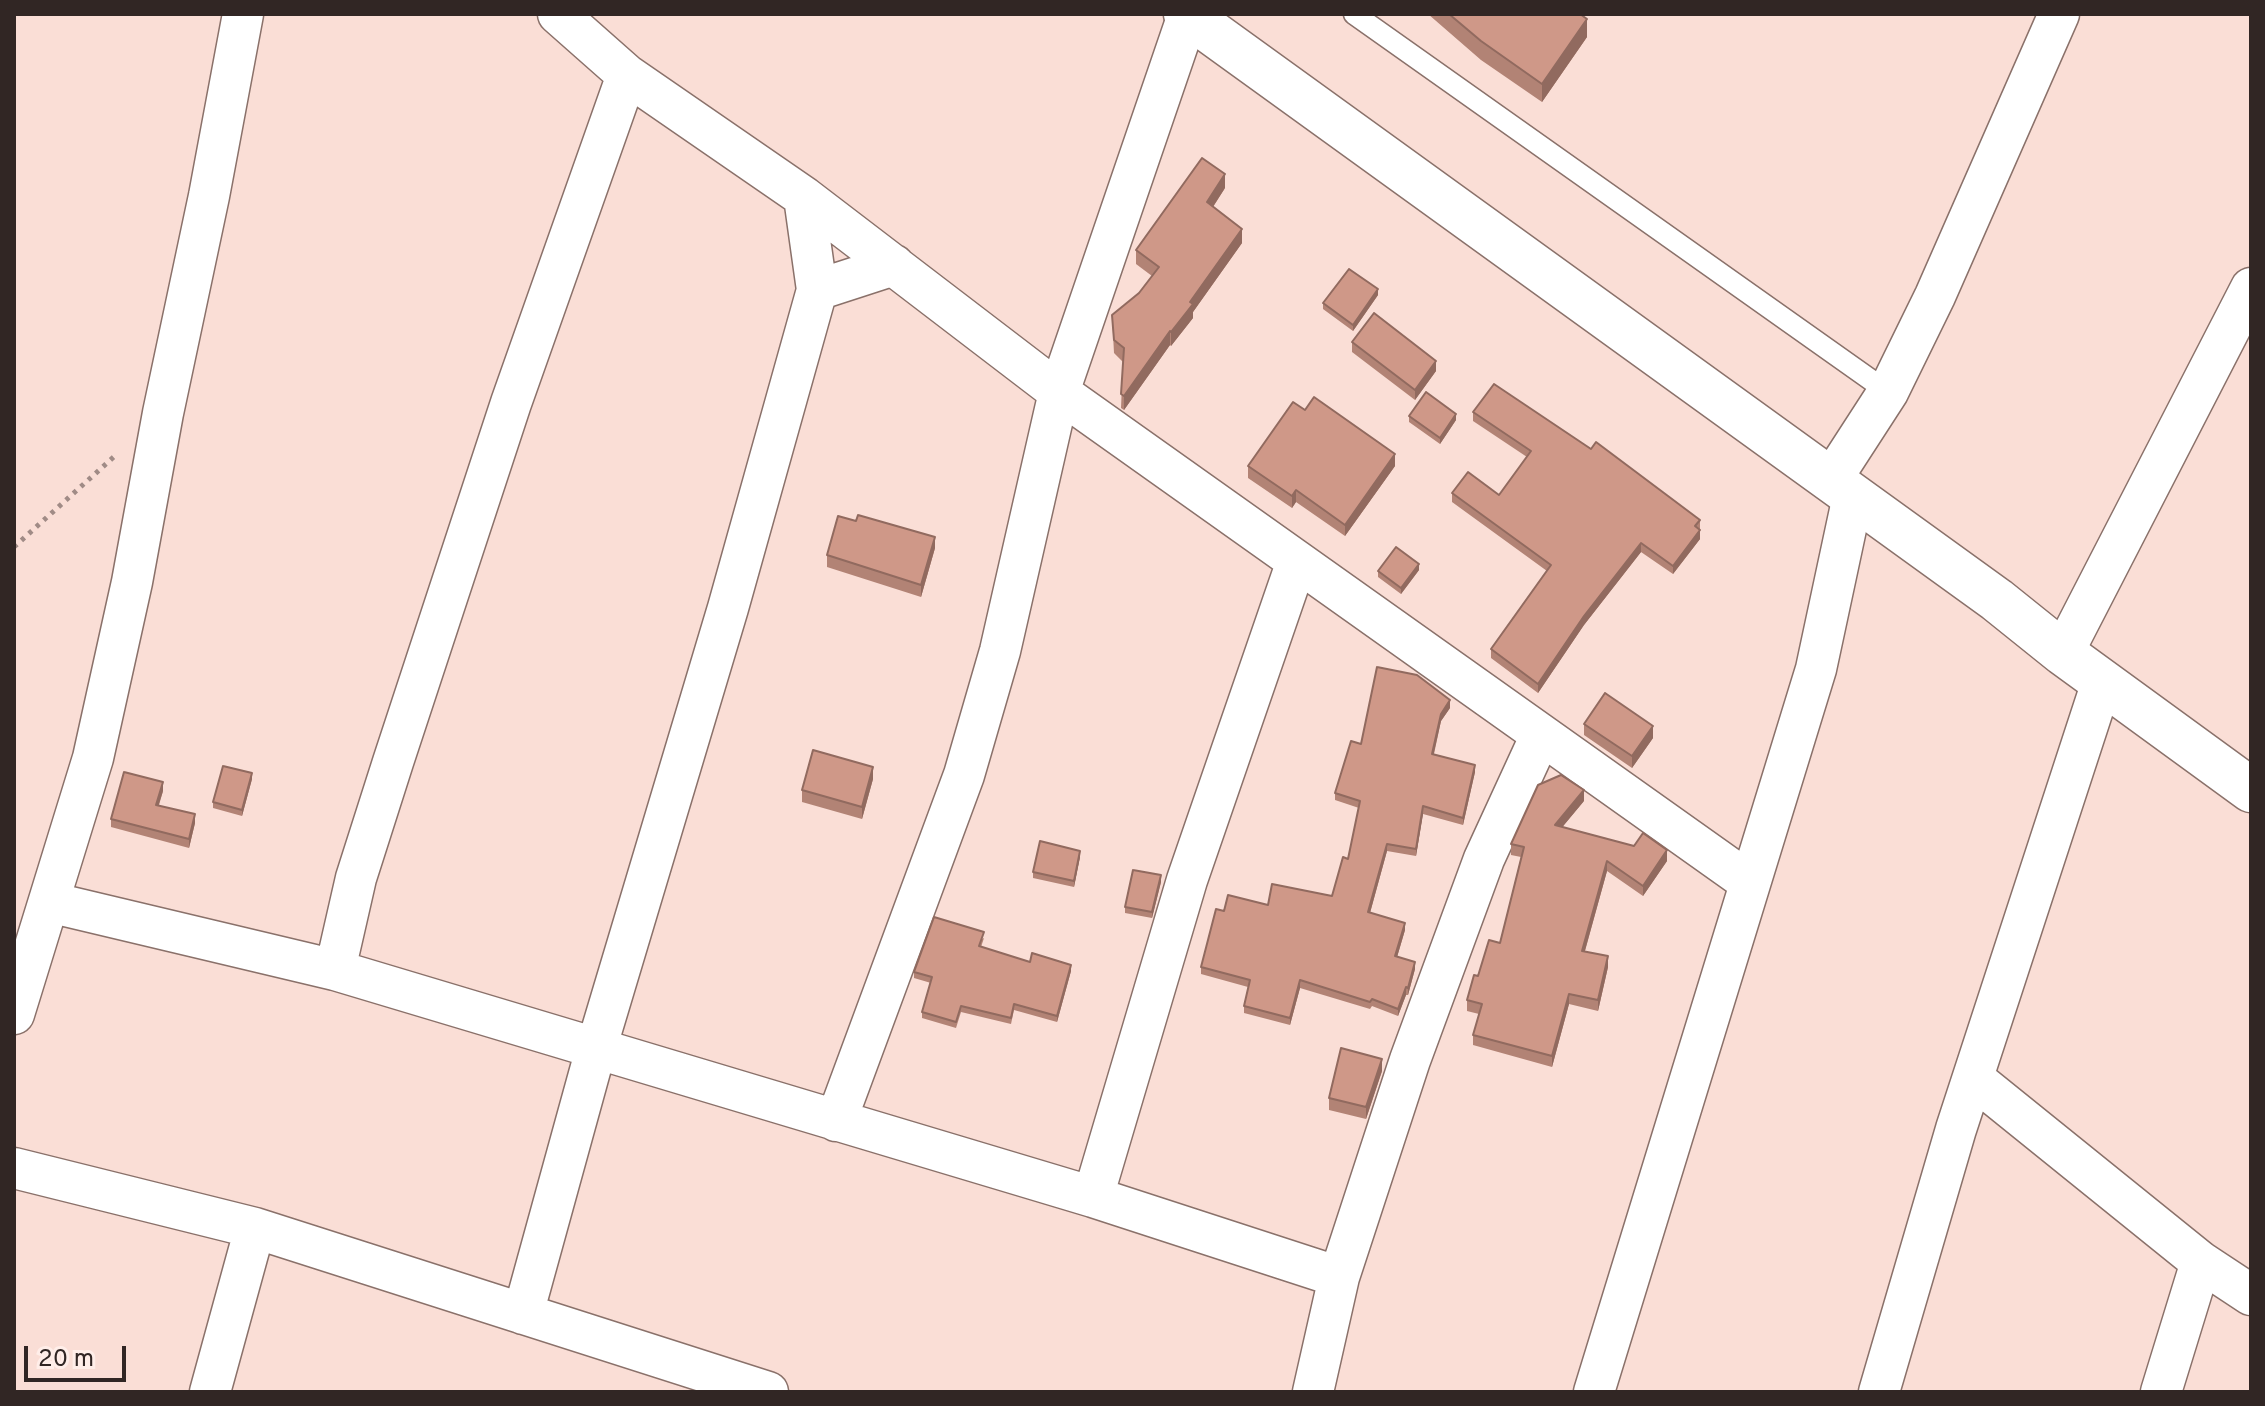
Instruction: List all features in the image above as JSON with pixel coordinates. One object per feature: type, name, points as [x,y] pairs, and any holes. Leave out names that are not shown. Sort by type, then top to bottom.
[{"type":"street","points":[[14,1014],[93,758],[129,597],[243,14]]},
{"type":"street","points":[[558,14],[627,75],[804,197],[1059,392],[1749,882]]},
{"type":"street","points":[[1594,1392],[1816,669],[1842,488],[1935,296],[2059,14]]},
{"type":"street","points":[[836,1121],[964,775],[1000,651],[1059,392],[1187,15],[1997,600],[2063,653],[2251,790]]},
{"type":"street","points":[[335,970],[356,878],[393,762],[511,403],[627,75]]},
{"type":"street","points":[[523,1314],[596,1049],[724,623],[817,290],[804,197]]},
{"type":"street","points":[[817,290],[894,265]]},
{"type":"street","points":[[2063,653],[2246,314]]},
{"type":"street","points":[[1093,1197],[1187,880],[1297,561]]},
{"type":"street","points":[[1879,1392],[1973,1078],[2102,682]]},
{"type":"street","points":[[1313,1392],[1339,1277],[1410,1060],[1478,874],[1541,735]]},
{"type":"street","points":[[49,902],[335,970],[1093,1197],[1339,1277]]},
{"type":"street","points":[[1973,1078],[2201,1262],[2251,1295]]},
{"type":"street","points":[[14,1168],[255,1228],[768,1392]]},
{"type":"street","points":[[210,1392],[255,1228]]},
{"type":"street","points":[[2161,1392],[2201,1262]]},
{"type":"lane","points":[[1354,14],[1888,392]]},
{"type":"path","points":[[14,547],[117,454]]},
{"type":"building","points":[[1449,14],[1580,14],[1587,19],[1542,84]]},
{"type":"building","points":[[1202,158],[1225,174],[1207,202],[1242,229],[1190,302],[1193,304],[1124,396],[1121,394],[1124,348],[1114,340],[1112,315],[1139,293],[1159,267],[1136,250]]},
{"type":"building","points":[[1349,269],[1378,289],[1353,325],[1323,303]]},
{"type":"building","points":[[1374,313],[1436,361],[1415,390],[1352,342]]},
{"type":"building","points":[[1494,384],[1591,449],[1596,442],[1700,520],[1695,526],[1700,530],[1673,566],[1641,543],[1584,616],[1538,684],[1491,649],[1551,565],[1452,493],[1468,472],[1499,495],[1531,451],[1473,412]]},
{"type":"building","points":[[1426,392],[1456,414],[1440,438],[1409,416]]},
{"type":"building","points":[[1314,397],[1395,454],[1345,525],[1296,490],[1292,496],[1248,466],[1293,402],[1305,410]]},
{"type":"building","points":[[858,515],[935,537],[921,585],[827,555],[838,516],[856,521]]},
{"type":"building","points":[[1396,547],[1419,564],[1401,588],[1378,571]]},
{"type":"building","points":[[1377,667],[1417,675],[1450,700],[1441,714],[1432,754],[1475,765],[1463,818],[1423,806],[1416,849],[1387,844],[1368,912],[1405,923],[1395,956],[1415,962],[1408,988],[1398,1009],[1300,980],[1290,1018],[1244,1006],[1250,980],[1201,967],[1216,909],[1224,911],[1228,895],[1268,905],[1272,884],[1332,896],[1343,857],[1348,859],[1360,801],[1335,793],[1351,741],[1361,744]]},
{"type":"building","points":[[1605,693],[1653,726],[1632,756],[1584,724]]},
{"type":"building","points":[[813,750],[873,767],[862,807],[802,790]]},
{"type":"building","points":[[223,766],[252,773],[242,810],[213,802]]},
{"type":"building","points":[[124,772],[163,782],[156,805],[195,814],[189,839],[111,819]]},
{"type":"building","points":[[1561,775],[1584,790],[1555,825],[1634,846],[1643,833],[1667,850],[1643,886],[1607,861],[1582,951],[1608,956],[1598,1000],[1569,994],[1552,1056],[1473,1035],[1482,1004],[1467,1000],[1489,940],[1500,943],[1524,847],[1511,844],[1538,785]]},
{"type":"building","points":[[1040,841],[1080,851],[1074,881],[1033,872]]},
{"type":"building","points":[[1133,870],[1161,875],[1152,912],[1125,907]]},
{"type":"building","points":[[934,917],[984,932],[979,946],[1030,962],[1032,953],[1071,965],[1057,1016],[1014,1004],[1011,1018],[961,1006],[956,1022],[922,1012],[932,977],[914,972]]},
{"type":"building","points":[[1341,1048],[1382,1059],[1366,1107],[1329,1098]]}]
